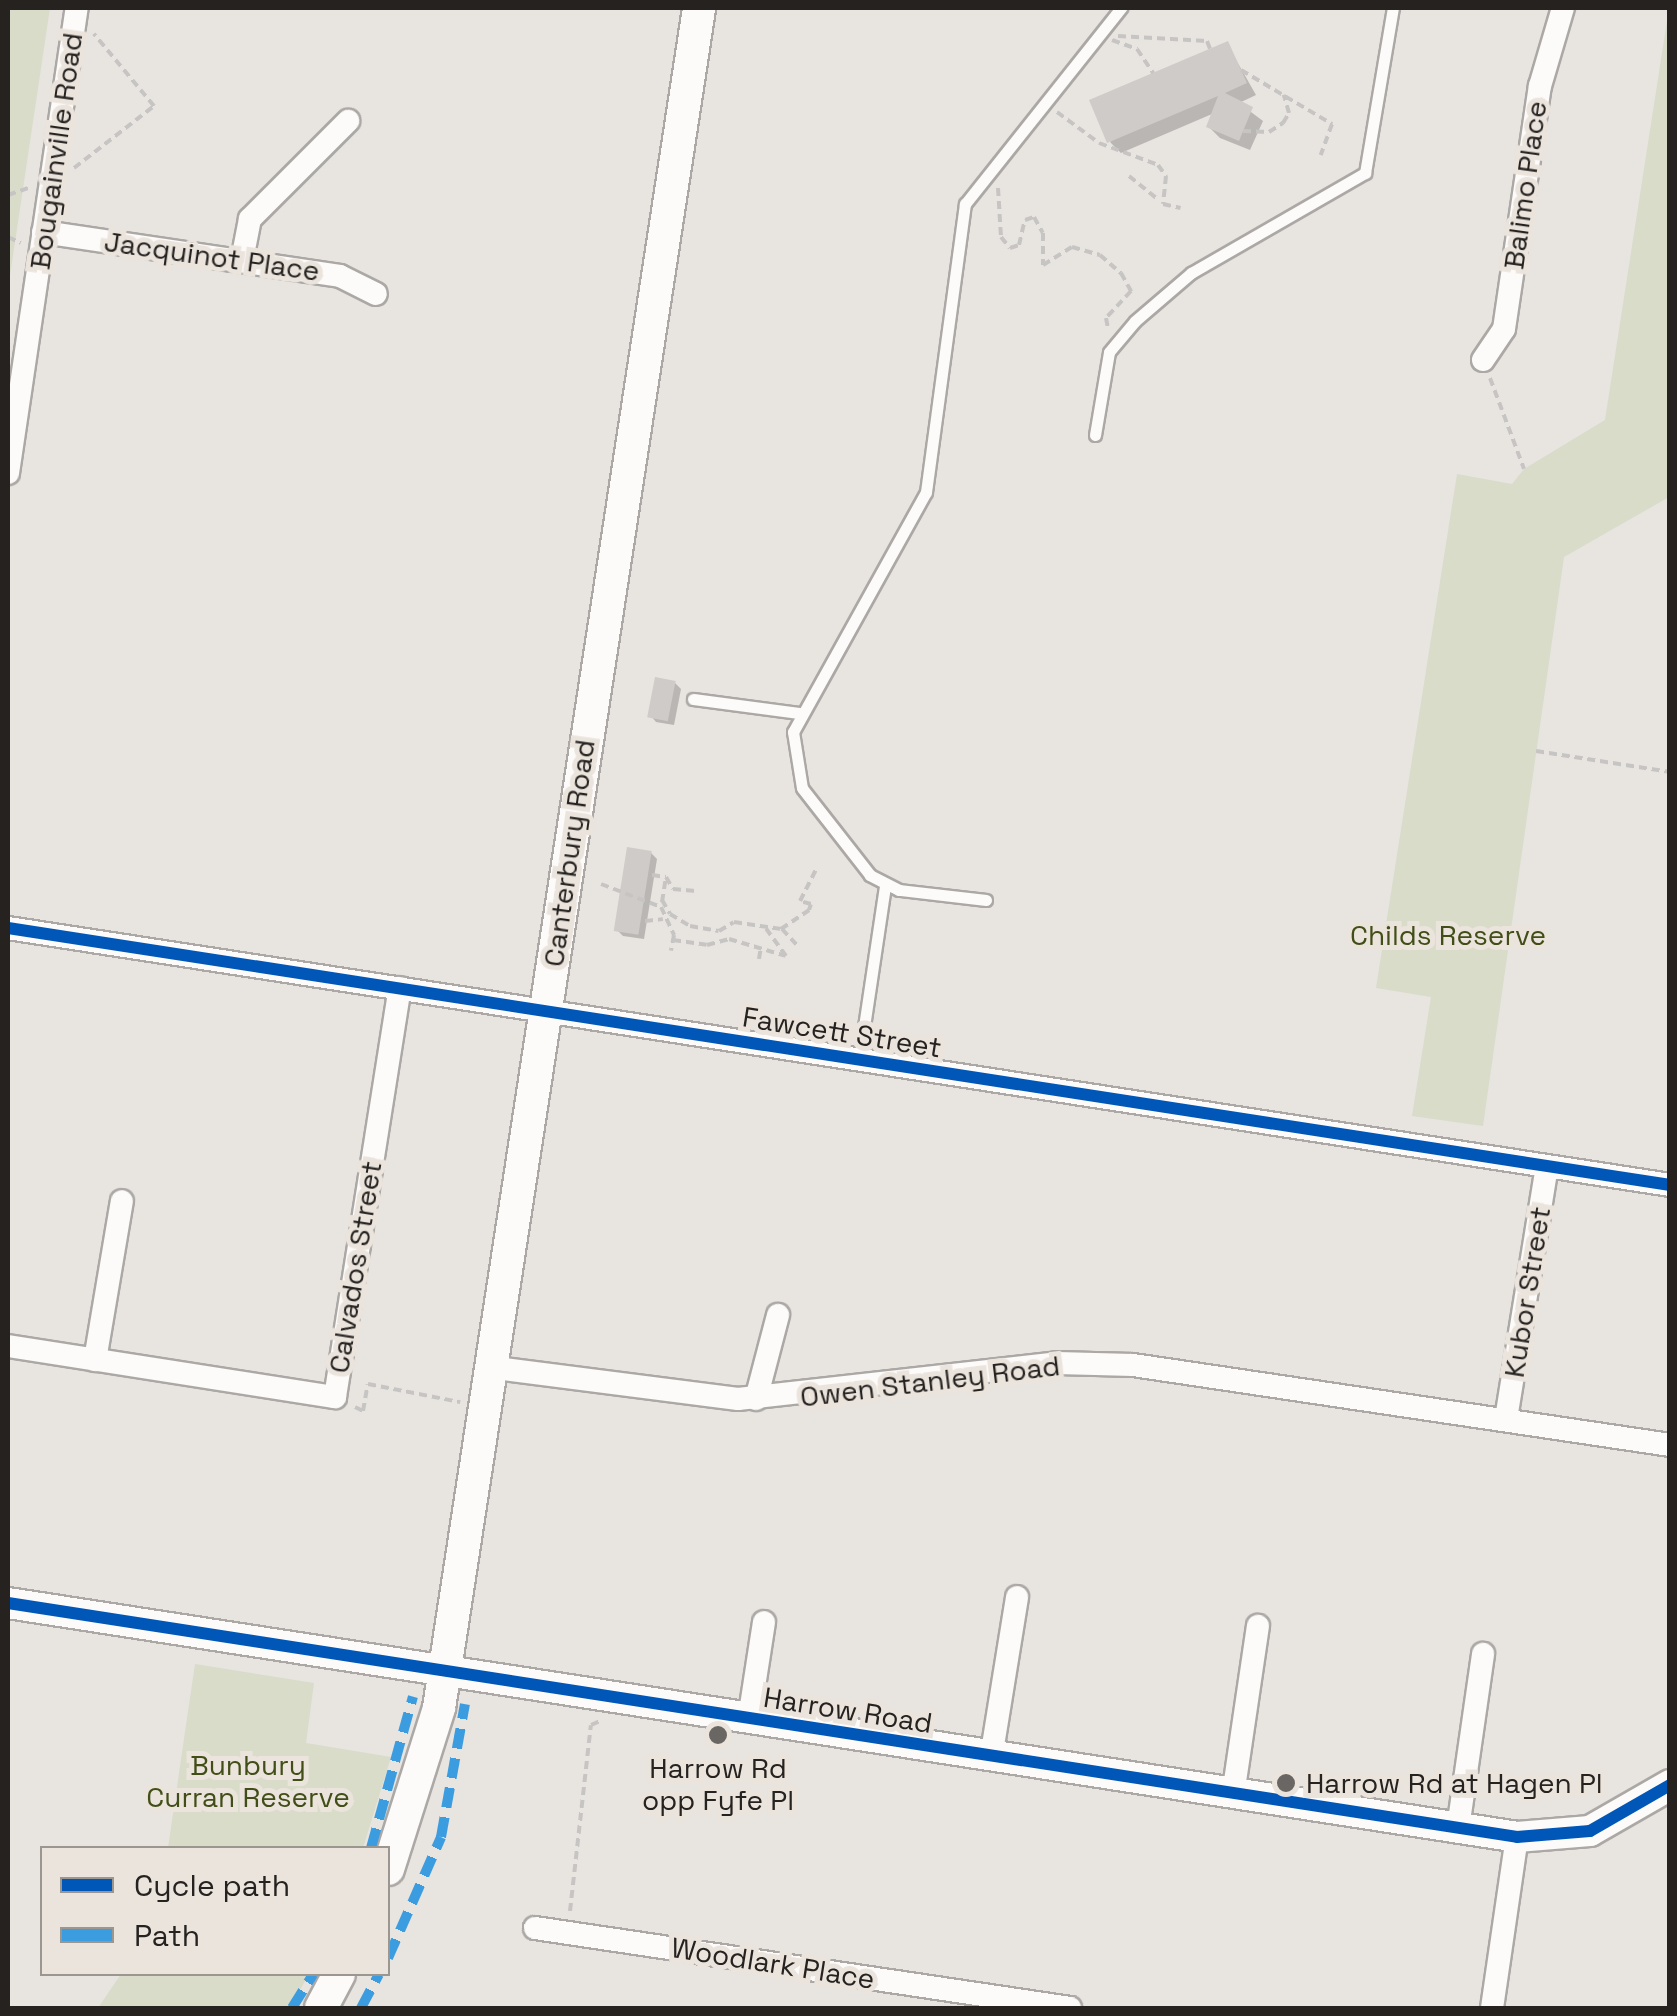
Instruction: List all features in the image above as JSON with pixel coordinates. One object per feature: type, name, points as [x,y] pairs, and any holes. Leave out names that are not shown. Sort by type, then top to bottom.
[{"type":"main road","name":"Canterbury Road","points":[[390,1863],[431,1744],[698,8]]},
{"type":"main road","points":[[321,2008],[339,1976]]},
{"type":"street","name":"Bougainville Road","points":[[8,473],[77,8]]},
{"type":"street","name":"Balimo Place","points":[[1483,360],[1504,329],[1540,86],[1563,8]]},
{"type":"street","points":[[242,260],[250,219],[348,120]]},
{"type":"street","name":"Jacquinot Place","points":[[44,232],[340,276],[376,294]]},
{"type":"street","name":"Fawcett Street","points":[[8,928],[1670,1185]]},
{"type":"street","name":"Calvados Street","points":[[8,1346],[335,1397],[400,988]]},
{"type":"street","name":"Kubor Street","points":[[1506,1418],[1547,1166]]},
{"type":"street","points":[[95,1360],[122,1201]]},
{"type":"street","points":[[756,1399],[778,1315]]},
{"type":"street","name":"Owen Stanley Road","points":[[488,1367],[621,1390],[756,1399],[1076,1364],[1133,1365],[1670,1445]]},
{"type":"street","points":[[991,1758],[1017,1598]]},
{"type":"street","name":"Harrow Road","points":[[8,1602],[1517,1837],[1590,1831],[1651,1802],[1670,1785]]},
{"type":"street","points":[[749,1719],[764,1622]]},
{"type":"street","points":[[1233,1795],[1258,1626]]},
{"type":"street","points":[[1458,1828],[1483,1654]]},
{"type":"street","points":[[1492,2008],[1517,1837]]},
{"type":"street","name":"Woodlark Place","points":[[535,1928],[1070,2008]]},
{"type":"lane","points":[[986,900],[886,886],[857,861],[802,788],[792,747],[800,713],[926,492],[965,204],[1120,8]]},
{"type":"lane","points":[[1095,435],[1109,352],[1119,340],[1190,273],[1365,173],[1393,8]]},
{"type":"lane","points":[[693,699],[800,713]]},
{"type":"lane","points":[[859,1060],[886,886]]},
{"type":"path","points":[[73,169],[154,106],[94,34]]},
{"type":"path","points":[[1098,35],[1207,41],[1210,48]]},
{"type":"path","points":[[1098,35],[1137,49],[1153,73]]},
{"type":"path","points":[[1241,70],[1250,71],[1257,91]]},
{"type":"path","points":[[1255,82],[1332,124],[1321,156]]},
{"type":"path","points":[[1242,131],[1269,132],[1283,123],[1289,112],[1284,96]]},
{"type":"path","points":[[1045,103],[1099,143],[1116,144],[1165,170],[1163,203]]},
{"type":"path","points":[[997,164],[1004,244],[1019,246],[1025,220],[1034,217],[1043,233],[1043,265],[1078,248],[1100,255],[1127,281],[1131,291],[1106,318],[1119,340]]},
{"type":"path","points":[[1129,176],[1163,203],[1180,208]]},
{"type":"path","points":[[8,195],[32,187]]},
{"type":"path","points":[[8,237],[23,244],[22,252]]},
{"type":"path","points":[[1483,360],[1524,469]]},
{"type":"path","points":[[1536,752],[1670,772]]},
{"type":"path","points":[[601,884],[661,903],[670,914],[690,926],[718,930],[734,922],[782,929],[809,910],[812,904],[800,901],[817,868]]},
{"type":"path","points":[[652,875],[666,877]]},
{"type":"path","points":[[666,877],[673,890],[696,892]]},
{"type":"path","points":[[666,877],[661,903],[663,919],[673,940],[671,951]]},
{"type":"path","points":[[645,921],[663,919]]},
{"type":"path","points":[[761,947],[764,954],[786,956],[766,928]]},
{"type":"path","points":[[782,929],[797,945]]},
{"type":"path","points":[[716,942],[718,930]]},
{"type":"path","points":[[673,940],[694,947],[716,942],[761,947]]},
{"type":"path","points":[[759,959],[761,947]]},
{"type":"path","points":[[335,1397],[364,1410],[368,1384],[460,1402]]},
{"type":"path","points":[[578,1932],[566,1902],[591,1725],[605,1718],[609,1697]]},
{"type":"green space","points":[[8,8],[50,8],[8,289]]},
{"type":"green space","name":"Childs Reserve","points":[[1669,8],[1669,497],[1564,557],[1483,1126],[1412,1116],[1431,997],[1376,988],[1457,474],[1512,484],[1524,469],[1605,420]]},
{"type":"green space","name":"Bunbury Curran Reserve","points":[[195,1664],[314,1683],[306,1743],[391,1757],[364,1846],[168,1846]]},
{"type":"green space","points":[[120,1976],[308,1976],[290,2008],[98,2008]]},
{"type":"building","points":[[1228,41],[1247,83],[1225,93],[1253,107],[1239,141],[1206,127],[1218,96],[1107,143],[1089,100]]},
{"type":"building","points":[[655,677],[676,681],[668,721],[647,717]]},
{"type":"building","points":[[627,847],[652,851],[638,935],[614,931]]},
{"type":"marked path","points":[[372,1846],[413,1697]]},
{"type":"marked path","points":[[390,1953],[441,1837],[465,1704]]},
{"type":"marked path","points":[[292,2008],[312,1976]]},
{"type":"marked path","points":[[361,2008],[378,1976]]},
{"type":"cycle path","points":[[8,928],[1670,1185]]},
{"type":"cycle path","points":[[8,1603],[1517,1837],[1590,1831],[1670,1785]]},
{"type":"place","name":"Harrow Rd opp Fyfe Pl","points":[[718,1735]]},
{"type":"place","name":"Harrow Rd at Hagen Pl","points":[[1286,1783]]}]
